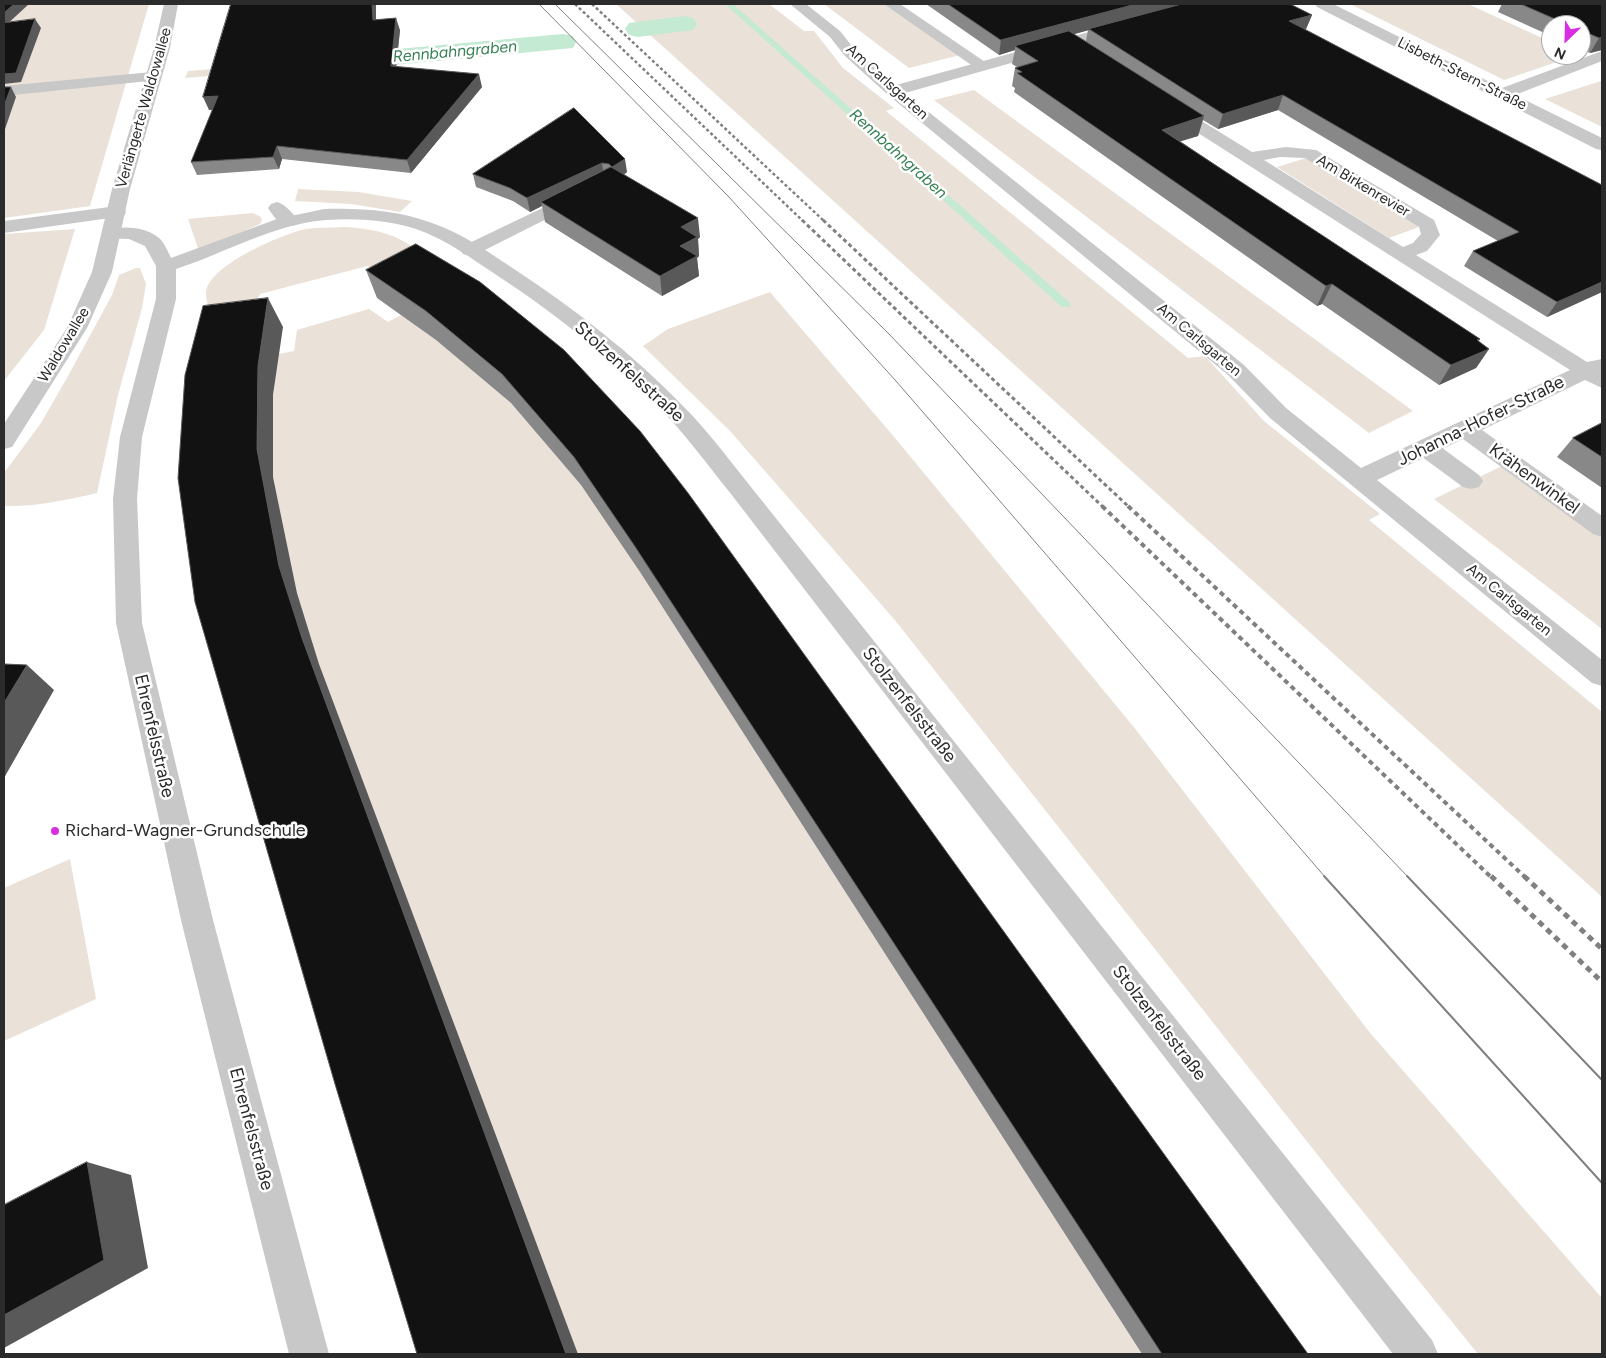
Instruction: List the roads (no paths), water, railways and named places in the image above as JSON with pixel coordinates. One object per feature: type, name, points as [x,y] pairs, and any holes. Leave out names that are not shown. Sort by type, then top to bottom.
[{"type":"street","name":"Verlängerte Waldowallee","points":[[116,212],[152,77],[162,48],[171,4]]},
{"type":"street","name":"Am Carlsgarten","points":[[797,4],[835,34],[850,53],[893,91],[1236,370],[1278,413],[1602,675]]},
{"type":"street","points":[[891,4],[983,66]]},
{"type":"street","name":"Lisbeth-Stern-Straße","points":[[1322,4],[1602,145]]},
{"type":"street","points":[[893,91],[1138,22]]},
{"type":"street","points":[[1068,42],[1088,54]]},
{"type":"street","points":[[1502,94],[1602,56]]},
{"type":"street","points":[[4,90],[152,77]]},
{"type":"street","points":[[1152,96],[1400,254],[1597,371]]},
{"type":"street","name":"Am Birkenrevier","points":[[1249,159],[1269,152],[1290,150],[1310,154],[1427,224],[1431,235],[1420,247],[1400,254]]},
{"type":"street","points":[[488,253],[588,191]]},
{"type":"street","points":[[4,227],[116,212]]},
{"type":"street","name":"Waldowallee","points":[[4,441],[77,328],[102,272],[116,212]]},
{"type":"street","name":"Stolzenfelsstraße","points":[[166,266],[194,258],[282,214],[381,216],[424,226],[488,253],[584,329],[634,372],[676,412],[739,488],[1418,1354]]},
{"type":"street","points":[[112,234],[132,233],[152,242],[166,266]]},
{"type":"street","name":"Ehrenfelsstraße","points":[[166,266],[166,299],[131,438],[125,499],[129,623],[196,920],[308,1354]]},
{"type":"street","name":"Johanna-Hofer-Straße","points":[[1359,480],[1465,429],[1597,371]]},
{"type":"street","name":"Krähenwinkel","points":[[1465,429],[1602,528]]},
{"type":"street","points":[[1426,448],[1471,481]]},
{"type":"waterway","name":"Rennbahngraben","points":[[729,4],[1066,305]]},
{"type":"waterway","name":"Rennbahngraben","points":[[638,29],[684,24]]},
{"type":"waterway","name":"Rennbahngraben","points":[[331,63],[563,42]]},
{"type":"tram line","points":[[539,4],[728,196],[896,381],[1326,878]]},
{"type":"tram line","points":[[555,4],[888,333],[1409,878]]},
{"type":"tram line","points":[[1324,876],[1602,1183]]},
{"type":"tram line","points":[[1407,876],[1602,1080]]},
{"type":"railway","points":[[575,4],[803,221]]},
{"type":"railway","points":[[592,4],[824,221]]},
{"type":"railway","points":[[802,220],[1103,507]]},
{"type":"railway","points":[[823,220],[1129,507]]},
{"type":"railway","points":[[1102,506],[1492,878]]},
{"type":"railway","points":[[1128,506],[1526,878]]},
{"type":"railway","points":[[1491,876],[1602,982]]},
{"type":"railway","points":[[1524,876],[1602,949]]},
{"type":"place","name":"Richard-Wagner-Grundschule","points":[[55,831]]}]
